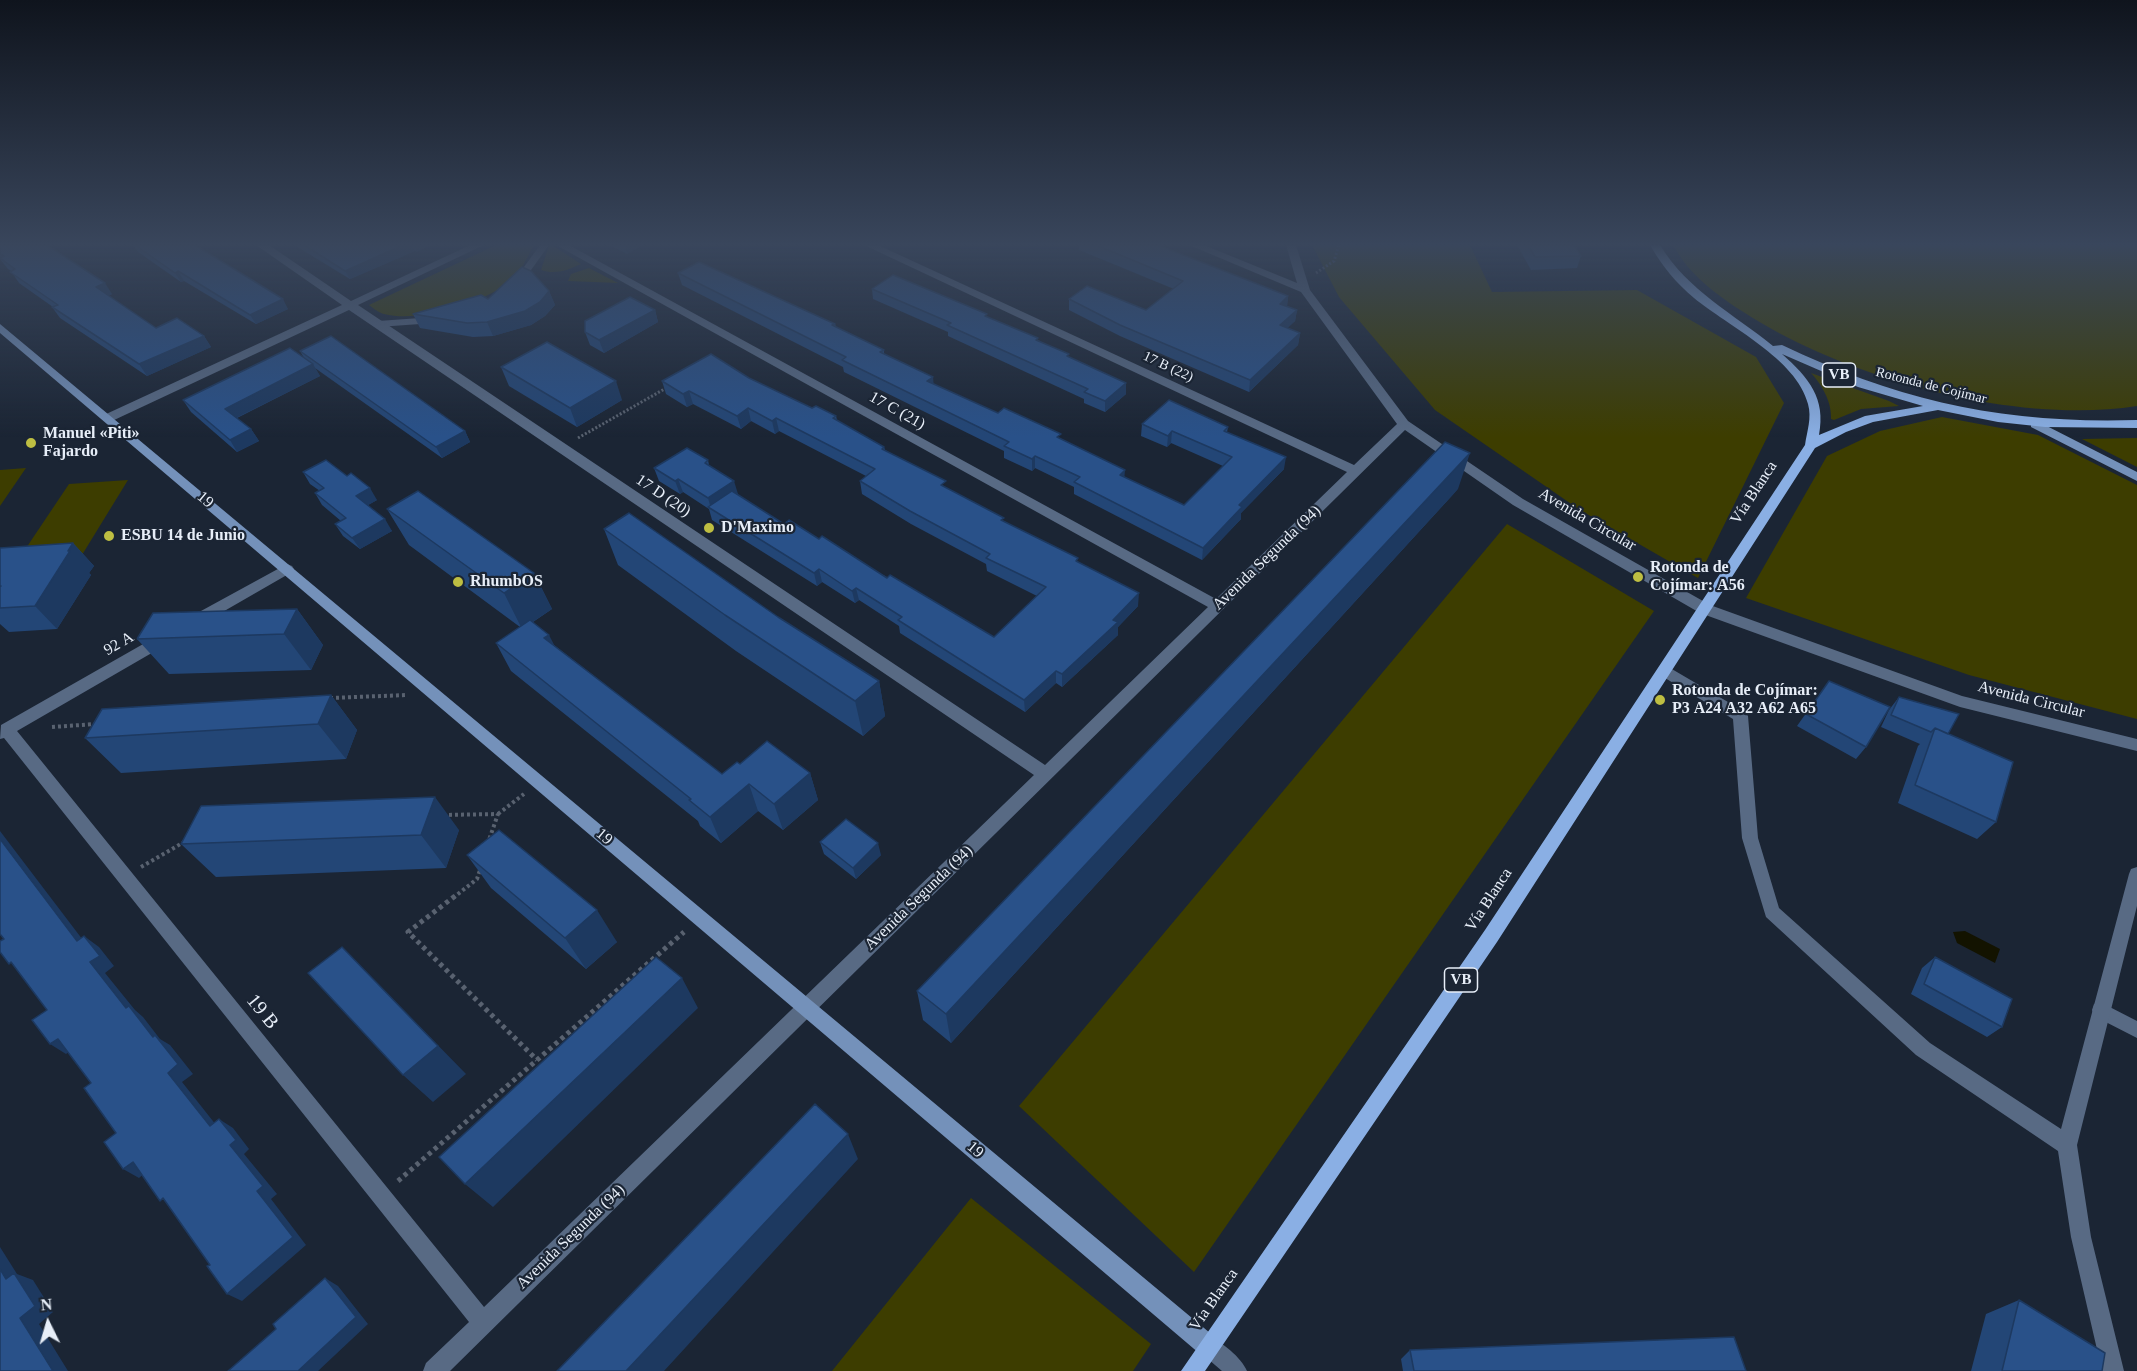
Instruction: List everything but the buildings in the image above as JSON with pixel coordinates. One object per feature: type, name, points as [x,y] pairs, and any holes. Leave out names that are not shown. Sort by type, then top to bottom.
[{"type":"main road","name":"Rotonda de Cojímar","points":[[1715,309],[1790,354],[1879,389],[1945,407],[2035,424],[2137,424]]},
{"type":"main road","name":"Vía Blanca","points":[[1192,1371],[1491,936],[1811,445],[1816,416],[1811,397],[1802,380],[1788,364],[1740,326]]},
{"type":"main road","name":"Vía Blanca","points":[[1811,445],[1836,430],[1871,417],[1945,407]]},
{"type":"street","points":[[108,418],[341,309]]},
{"type":"street","name":"17 D (20)","points":[[356,309],[1046,774]]},
{"type":"street","name":"17 C (21)","points":[[677,309],[1218,606]]},
{"type":"street","name":"17 B (22)","points":[[1007,309],[1356,471]]},
{"type":"street","name":"Avenida Circular","points":[[1322,309],[1404,424],[1518,502],[1705,609],[1960,701],[2137,745]]},
{"type":"street","name":"19","points":[[0,327],[1208,1346]]},
{"type":"street","name":"Avenida Segunda (94)","points":[[434,1371],[1404,424]]},
{"type":"street","points":[[2035,424],[2137,477]]},
{"type":"street","name":"92 A","points":[[3,731],[287,569]]},
{"type":"street","points":[[1665,671],[1740,716],[1750,838],[1772,912],[1923,1048],[2067,1145]]},
{"type":"street","name":"19 B","points":[[3,731],[124,876],[483,1323]]},
{"type":"street","points":[[2113,1371],[2081,1237],[2067,1145],[2100,1010],[2137,874]]},
{"type":"lane","points":[[378,324],[420,321],[450,314]]},
{"type":"lane","points":[[2100,1010],[2137,1030]]},
{"type":"lane","points":[[1208,1346],[1237,1371]]},
{"type":"path","points":[[562,448],[672,385]]},
{"type":"path","points":[[318,699],[434,694]]},
{"type":"path","points":[[3,731],[100,724]]},
{"type":"path","points":[[487,847],[498,814],[539,782]]},
{"type":"path","points":[[440,815],[498,814]]},
{"type":"path","points":[[124,876],[191,838]]},
{"type":"path","points":[[484,858],[477,879],[408,932],[537,1060]]},
{"type":"path","points":[[381,1196],[700,917]]},
{"type":"shaded area","points":[[374,309],[452,309],[414,316],[378,312]]},
{"type":"shaded area","points":[[1349,309],[1671,309],[1756,357],[1784,403],[1698,578],[1580,510],[1435,410]]},
{"type":"shaded area","points":[[1739,309],[2137,309],[2137,406],[2090,410],[2039,409],[1987,402],[1934,391],[1832,358],[1786,337]]},
{"type":"shaded area","points":[[1811,373],[1899,406],[1861,409],[1834,420],[1831,419],[1826,394]]},
{"type":"shaded area","points":[[1942,417],[2038,435],[2137,485],[2137,719],[1969,675],[1746,598],[1827,456],[1880,431]]},
{"type":"shaded area","points":[[2137,438],[2137,467],[2082,439]]},
{"type":"shaded area","points":[[26,468],[0,506],[0,470]]},
{"type":"shaded area","points":[[128,480],[74,568],[10,572],[69,484]]},
{"type":"shaded area","points":[[1507,524],[1654,611],[1194,1272],[1019,1106]]},
{"type":"shaded area","points":[[1965,931],[2000,949],[1995,963],[1957,943],[1953,932]]},
{"type":"shaded area","points":[[971,1198],[1151,1344],[1133,1371],[832,1371]]},
{"type":"place","name":"Manuel «Piti» Fajardo","points":[[31,443]]},
{"type":"place","name":"D'Maximo","points":[[709,528]]},
{"type":"place","name":"ESBU 14 de Junio","points":[[109,536]]},
{"type":"place","name":"Rotonda de Cojímar: A56","points":[[1638,577]]},
{"type":"place","name":"RhumbOS","points":[[458,582]]},
{"type":"place","name":"Rotonda de Cojímar: P3 A24 A32 A62 A65","points":[[1660,700]]}]
